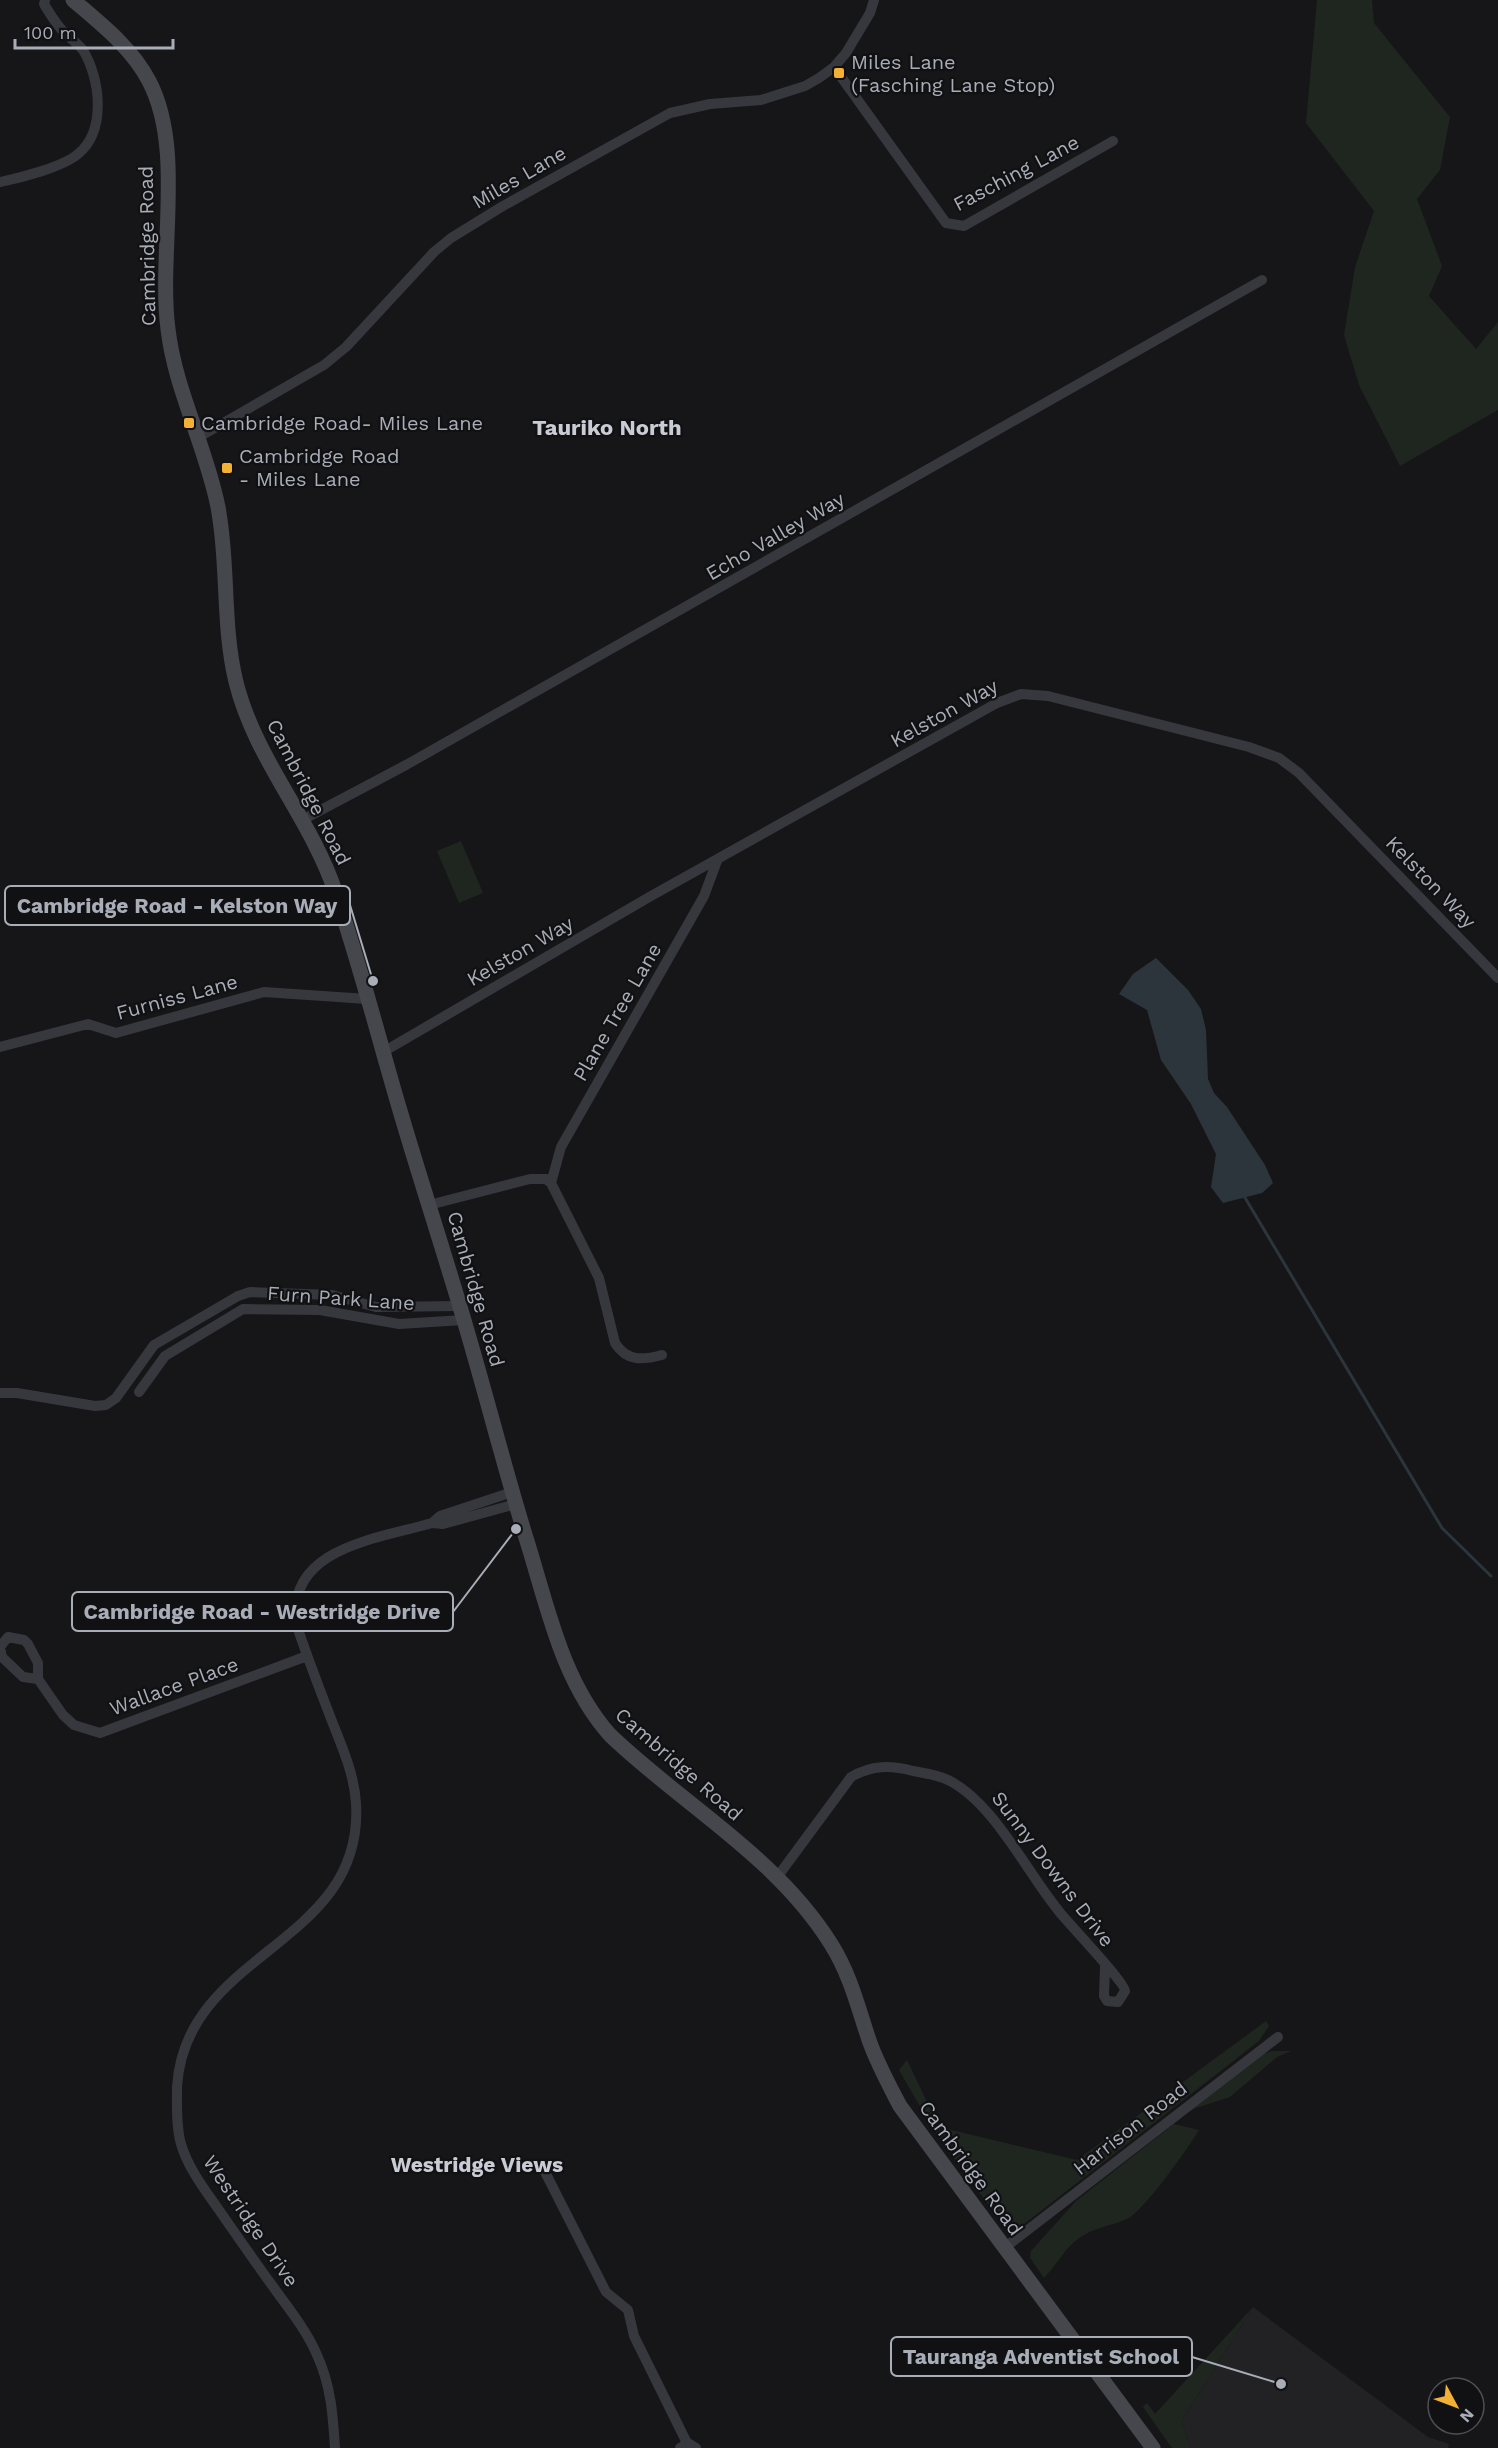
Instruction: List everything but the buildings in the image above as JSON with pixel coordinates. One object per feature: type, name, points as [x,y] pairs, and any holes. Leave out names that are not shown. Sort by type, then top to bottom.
[{"type":"main road","name":"Cambridge Road","points":[[73,0],[103,25],[131,55],[149,81],[158,101],[167,148],[165,297],[168,328],[174,361],[212,478],[221,524],[230,646],[237,686],[253,732],[266,759],[304,819],[334,888],[514,1498],[557,1638],[574,1682],[589,1710],[625,1749],[777,1876],[807,1910],[839,1958],[850,1981],[870,2043],[900,2106],[1003,2249],[1153,2448]]},
{"type":"street","points":[[0,182],[52,166],[77,155],[91,138],[96,121],[96,92],[90,66],[79,46],[64,33],[50,13],[44,4],[45,0]]},
{"type":"street","name":"Miles Lane","points":[[200,437],[324,365],[353,340],[434,252],[451,238],[503,206],[670,113],[691,106],[760,100],[805,87],[834,67],[855,40],[874,0]]},
{"type":"street","name":"Fasching Lane","points":[[834,67],[946,224],[951,226],[964,226],[1113,141]]},
{"type":"street","name":"Echo Valley Way","points":[[304,819],[406,765],[1262,280]]},
{"type":"street","name":"Kelston Way","points":[[383,1052],[512,976],[997,703],[1015,695],[1035,693],[1239,744],[1284,761],[1341,813],[1498,978]]},
{"type":"street","name":"Plane Tree Lane","points":[[551,1183],[561,1148],[704,896],[717,861]]},
{"type":"street","name":"Furniss Lane","points":[[0,1047],[88,1024],[116,1034],[264,992],[367,999]]},
{"type":"street","points":[[429,1205],[530,1179],[546,1179],[551,1183],[599,1278],[615,1343],[620,1351],[628,1357],[641,1359],[662,1355]]},
{"type":"street","points":[[0,1393],[16,1393],[95,1406],[106,1405],[127,1385],[154,1345],[237,1296],[250,1292],[332,1295],[376,1307],[461,1313]]},
{"type":"street","name":"Furn Park Lane","points":[[139,1392],[165,1356],[243,1309],[320,1310],[399,1324],[461,1313]]},
{"type":"street","name":"Westridge Drive","points":[[335,2448],[332,2401],[317,2355],[295,2316],[194,2173],[180,2143],[177,2115],[180,2066],[195,2025],[206,2007],[231,1980],[319,1909],[337,1885],[352,1845],[356,1825],[354,1782],[307,1656],[294,1610],[300,1586],[314,1566],[335,1552],[432,1523],[443,1524],[514,1498]]},
{"type":"street","name":"Wallace Place","points":[[38,1679],[45,1692],[74,1725],[100,1733],[307,1656]]},
{"type":"street","name":"Sunny Downs Drive","points":[[777,1876],[851,1777],[865,1769],[896,1767],[947,1779],[978,1799],[1047,1897],[1106,1967]]},
{"type":"street","name":"Harrison Road","points":[[1003,2249],[1278,2037]]},
{"type":"street","points":[[543,2168],[606,2292],[628,2310],[634,2336],[688,2446]]},
{"type":"shaded area","points":[[1317,0],[1372,0],[1374,23],[1450,117],[1440,170],[1417,199],[1442,266],[1429,296],[1476,349],[1498,322],[1498,410],[1400,466],[1359,385],[1344,335],[1355,267],[1374,211],[1306,123]]},
{"type":"shaded area","points":[[461,841],[483,893],[459,903],[437,851]]},
{"type":"shaded area","points":[[1156,958],[1188,990],[1201,1009],[1206,1030],[1208,1079],[1214,1093],[1227,1107],[1265,1165],[1273,1183],[1262,1193],[1223,1203],[1211,1187],[1216,1154],[1191,1104],[1161,1060],[1147,1010],[1119,994],[1133,974]]},
{"type":"shaded area","points":[[1266,2021],[1269,2026],[1259,2041],[1019,2228],[1016,2224],[1004,2223],[998,2218],[933,2129],[899,2070],[907,2060],[939,2127],[1077,2160]]},
{"type":"shaded area","points":[[1272,2051],[1291,2051],[1277,2057],[1230,2097],[1193,2109],[1261,2055]]},
{"type":"shaded area","points":[[1174,2124],[1199,2130],[1155,2192],[1127,2219],[1094,2230],[1078,2239],[1044,2278],[1030,2258],[1031,2251],[1076,2201]]},
{"type":"shaded area","points":[[1253,2307],[1426,2436],[1449,2444],[1448,2448],[1191,2448],[1181,2422]]},
{"type":"shaded area","points":[[1253,2307],[1181,2422],[1191,2448],[1172,2448],[1143,2407],[1147,2403],[1155,2414]]},
{"type":"waterway","points":[[1244,1196],[1442,1528],[1491,1576]]},
{"type":"place","name":"Miles Lane (Fasching Lane Stop)","points":[[839,73]]},
{"type":"place","name":"Cambridge Road- Miles Lane","points":[[189,423]]},
{"type":"place","name":"Cambridge Road - Miles Lane","points":[[227,468]]},
{"type":"place","name":"Cambridge Road - Kelston Way","points":[[373,981]]},
{"type":"place","name":"Cambridge Road - Westridge Drive","points":[[516,1529]]},
{"type":"place","name":"Tauranga Adventist School","points":[[1281,2384]]},
{"type":"district","name":"Tauriko North","points":[[607,427]]},
{"type":"district","name":"Westridge Views","points":[[477,2164]]}]
